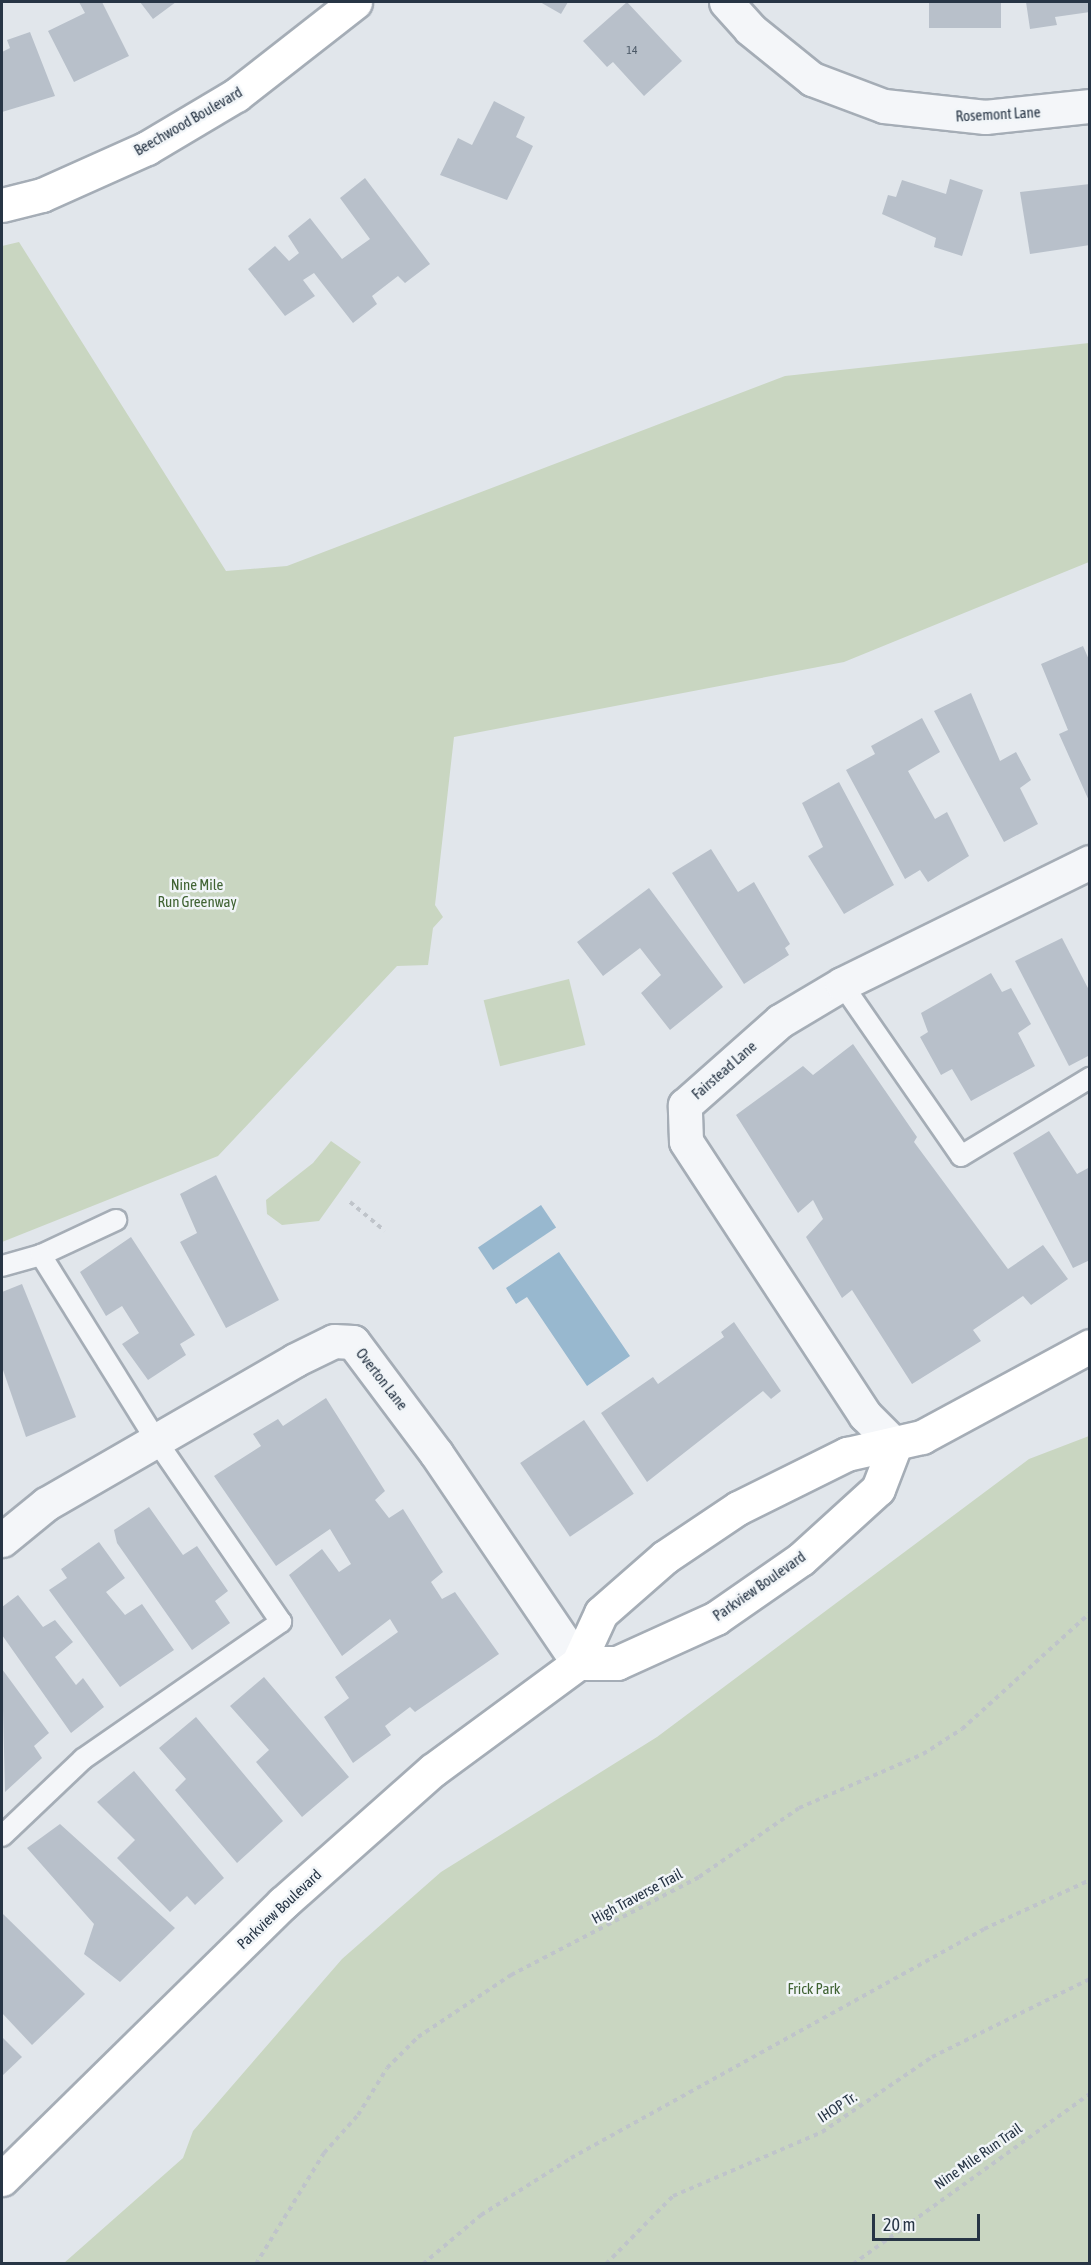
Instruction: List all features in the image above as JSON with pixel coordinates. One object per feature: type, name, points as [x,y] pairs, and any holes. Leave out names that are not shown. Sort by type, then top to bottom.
[{"type":"street","name":"Beechwood Boulevard","points":[[2,205],[42,195],[147,148],[236,96],[355,2]]},
{"type":"street","name":"Rosemont Lane","points":[[726,2],[750,29],[812,79],[884,106],[985,117],[1089,106]]},
{"type":"street","name":"Fairstead Lane","points":[[895,1445],[865,1415],[686,1140],[685,1105],[701,1086],[780,1021],[842,984],[1089,862]]},
{"type":"street","name":"Overton Lane","points":[[2,1540],[46,1504],[310,1353],[334,1341],[353,1342],[436,1453],[578,1664]]},
{"type":"street","name":"Parkview Boulevard","points":[[2,2179],[283,1903],[434,1770],[578,1664],[601,1613],[665,1557],[738,1509],[847,1454],[895,1445],[921,1437],[1089,1346]]},
{"type":"street","name":"Parkview Boulevard","points":[[578,1664],[617,1663],[716,1618],[801,1559],[878,1489],[895,1445]]},
{"type":"street","points":[[2,1507],[46,1504]]},
{"type":"lane","points":[[842,984],[961,1156],[1089,1078]]},
{"type":"lane","points":[[2,1266],[41,1255],[116,1220]]},
{"type":"lane","points":[[2,1836],[83,1759],[281,1622],[156,1440],[41,1255]]},
{"type":"path","points":[[350,1202],[385,1231]]},
{"type":"path","name":"High Traverse Trail","points":[[256,2264],[324,2153],[358,2115],[387,2068],[418,2037],[511,1975],[699,1877],[799,1808],[923,1754],[962,1730],[1089,1613]]},
{"type":"path","points":[[423,2264],[481,2215],[571,2158],[984,1929],[1089,1880]]},
{"type":"path","name":"IHOP Tr.","points":[[606,2264],[673,2196],[822,2132],[932,2057],[1089,1979]]},
{"type":"path","name":"Nine Mile Run Trail","points":[[853,2264],[1089,2094]]},
{"type":"green space","name":"Nine Mile Run Greenway","points":[[19,242],[226,571],[287,566],[785,376],[1089,343],[1089,562],[844,662],[454,737],[435,905],[443,917],[433,928],[428,965],[397,966],[218,1156],[2,1242],[2,246]]},
{"type":"green space","points":[[569,979],[585,1045],[500,1066],[484,1000]]},
{"type":"green space","points":[[331,1141],[361,1162],[319,1221],[282,1225],[267,1214],[266,1200],[313,1163]]},
{"type":"green space","name":"Frick Park","points":[[1089,1436],[1089,2263],[64,2263],[183,2158],[193,2131],[342,1959],[441,1872],[657,1737],[1029,1459]]},
{"type":"water","points":[[541,1205],[556,1227],[493,1270],[478,1247]]},
{"type":"water","points":[[559,1252],[630,1356],[587,1386],[527,1297],[516,1304],[506,1288]]},
{"type":"building","points":[[79,2],[102,2],[129,56],[74,82],[48,31],[85,13]]},
{"type":"building","points":[[140,2],[176,2],[153,19]]},
{"type":"building","points":[[540,2],[568,2],[561,14]]},
{"type":"building","points":[[627,2],[682,61],[644,96],[613,62],[607,67],[583,41]]},
{"type":"building","points":[[929,2],[1001,2],[1001,28],[929,28]]},
{"type":"building","points":[[1026,2],[1090,2],[1090,12],[1055,17],[1057,25],[1030,29]]},
{"type":"building","points":[[30,32],[55,96],[2,112],[2,52],[10,48],[7,40]]},
{"type":"building","points":[[494,101],[525,117],[516,137],[533,146],[507,200],[440,175],[458,138],[472,145]]},
{"type":"building","points":[[365,178],[430,264],[405,283],[398,276],[372,296],[377,304],[353,323],[314,273],[303,280],[315,296],[285,316],[248,269],[275,246],[289,261],[299,253],[288,236],[310,218],[342,259],[370,239],[340,198]]},
{"type":"building","points":[[950,179],[983,190],[962,256],[934,247],[936,238],[882,214],[888,195],[896,197],[902,180],[946,194]]},
{"type":"building","points":[[1090,184],[1090,245],[1030,254],[1020,192]]},
{"type":"building","points":[[1083,646],[1090,662],[1090,803],[1059,734],[1068,730],[1041,664]]},
{"type":"building","points":[[971,693],[1000,761],[1016,752],[1031,780],[1020,788],[1038,824],[1004,842],[934,711]]},
{"type":"building","points":[[922,718],[940,752],[908,771],[935,819],[947,812],[969,856],[928,882],[920,870],[905,879],[846,770],[875,754],[871,746]]},
{"type":"building","points":[[839,782],[894,885],[844,914],[808,856],[823,847],[802,803]]},
{"type":"building","points":[[711,849],[738,892],[754,882],[790,944],[785,948],[789,955],[744,984],[672,873]]},
{"type":"building","points":[[649,888],[723,987],[670,1030],[641,993],[661,975],[640,948],[603,976],[577,942]]},
{"type":"building","points":[[1062,938],[1090,992],[1090,1055],[1069,1066],[1015,961]]},
{"type":"building","points":[[991,973],[1002,992],[1011,988],[1031,1024],[1018,1033],[1035,1066],[971,1101],[952,1069],[941,1075],[920,1037],[928,1032],[921,1013]]},
{"type":"building","points":[[853,1044],[917,1137],[914,1142],[1008,1269],[1043,1245],[1068,1279],[1031,1305],[1023,1296],[973,1330],[981,1341],[912,1384],[852,1290],[842,1298],[806,1237],[823,1219],[813,1200],[798,1213],[736,1115],[803,1066],[813,1075]]},
{"type":"building","points":[[1049,1131],[1077,1174],[1090,1167],[1090,1260],[1073,1268],[1013,1153]]},
{"type":"building","points":[[216,1175],[279,1300],[226,1328],[180,1242],[197,1233],[180,1194]]},
{"type":"building","points":[[131,1237],[195,1335],[180,1344],[186,1355],[148,1380],[122,1344],[139,1333],[122,1306],[106,1316],[80,1272]]},
{"type":"building","points":[[22,1284],[76,1417],[26,1437],[2,1367],[2,1292]]},
{"type":"building","points":[[734,1322],[781,1391],[771,1399],[763,1391],[647,1482],[601,1413],[653,1377],[658,1384],[724,1337],[721,1332]]},
{"type":"building","points":[[326,1398],[385,1491],[375,1500],[389,1518],[403,1509],[443,1572],[431,1582],[442,1599],[455,1592],[499,1654],[415,1712],[410,1707],[385,1726],[391,1735],[353,1763],[324,1717],[349,1698],[335,1677],[398,1632],[390,1619],[342,1656],[289,1575],[322,1549],[339,1572],[351,1564],[330,1529],[276,1566],[214,1476],[261,1446],[253,1434],[278,1419],[283,1426]]},
{"type":"building","points":[[584,1420],[634,1494],[570,1537],[520,1463]]},
{"type":"building","points":[[149,1507],[183,1555],[197,1546],[228,1591],[215,1601],[230,1623],[192,1650],[117,1543],[114,1530]]},
{"type":"building","points":[[99,1542],[125,1578],[106,1592],[125,1615],[142,1604],[174,1650],[120,1687],[49,1590],[67,1578],[61,1569]]},
{"type":"building","points":[[18,1595],[43,1627],[55,1620],[73,1642],[55,1657],[76,1685],[83,1678],[104,1707],[71,1733],[2,1635],[2,1607]]},
{"type":"building","points":[[2,1669],[49,1733],[34,1746],[42,1758],[5,1792]]},
{"type":"building","points":[[264,1677],[349,1777],[302,1817],[256,1762],[269,1750],[230,1706]]},
{"type":"building","points":[[196,1717],[283,1821],[237,1863],[175,1790],[186,1779],[159,1748]]},
{"type":"building","points":[[134,1771],[224,1878],[195,1905],[187,1896],[170,1912],[117,1858],[135,1840],[97,1802]]},
{"type":"building","points":[[60,1824],[175,1928],[120,1982],[84,1954],[94,1924],[27,1848]]},
{"type":"building","points":[[2,1913],[85,1994],[32,2045],[2,2013]]},
{"type":"building","points":[[2,2037],[22,2057],[2,2076]]}]
